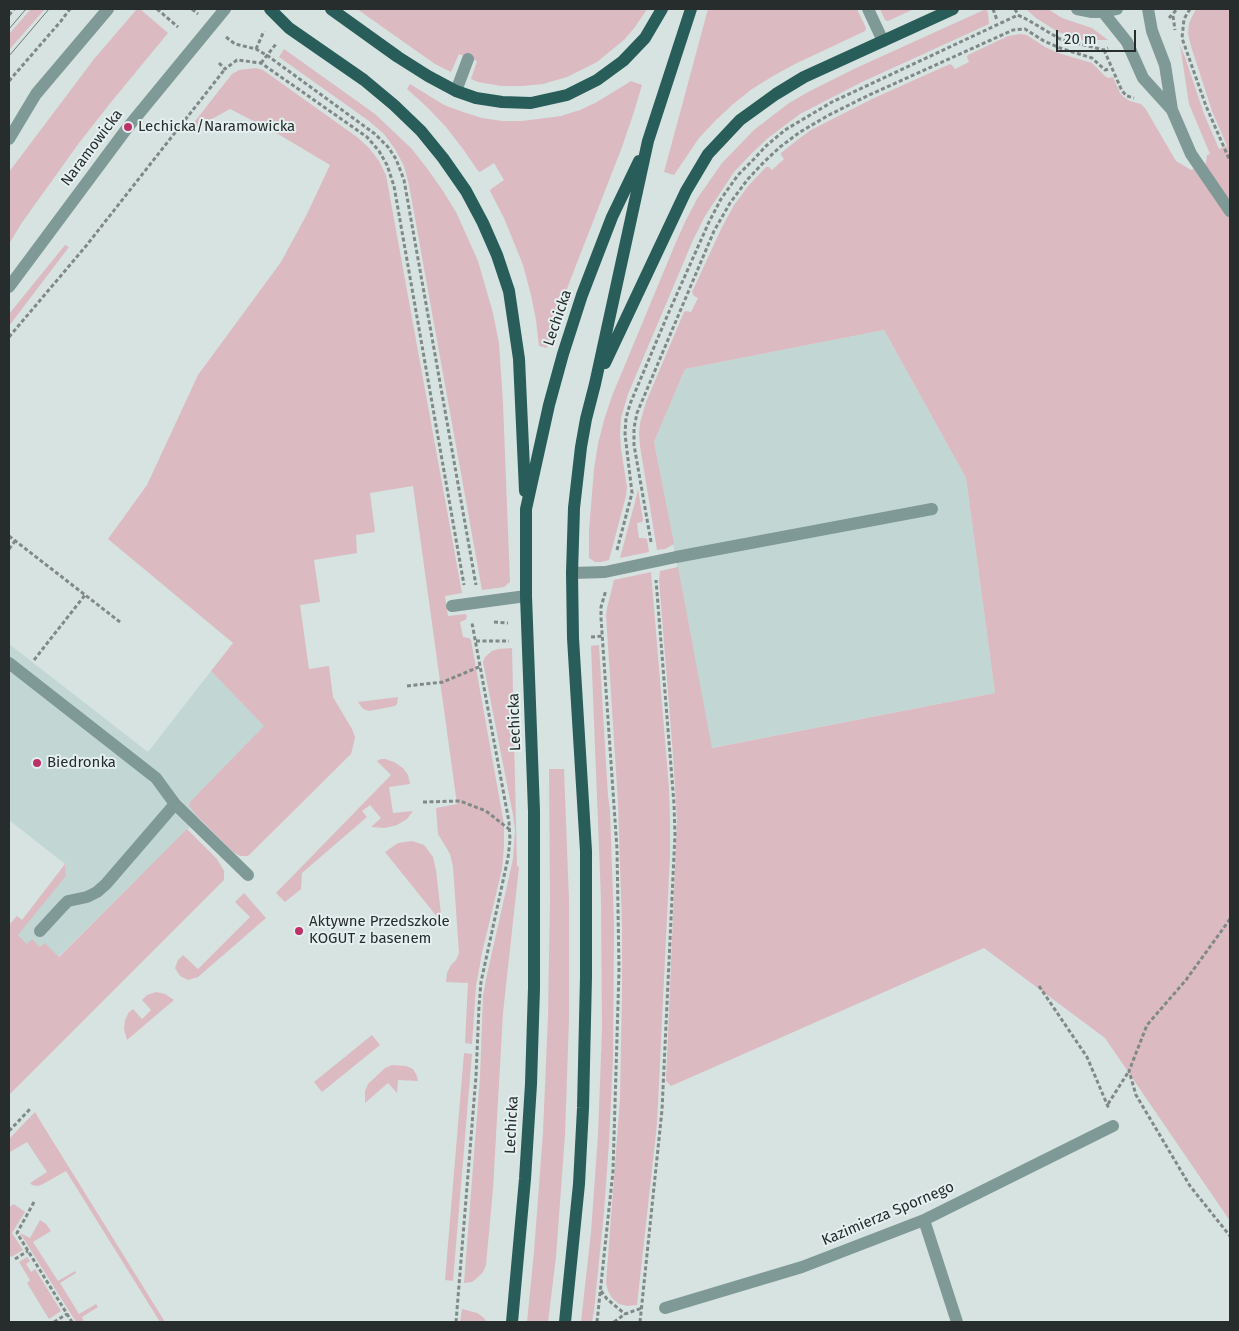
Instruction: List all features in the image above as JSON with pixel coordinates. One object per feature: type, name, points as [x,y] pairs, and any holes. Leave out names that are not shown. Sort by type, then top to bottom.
[{"type":"main road","points":[[270,9],[289,28],[364,80],[394,104],[421,131],[443,158],[483,222],[509,290],[519,359],[526,509]]},
{"type":"main road","points":[[331,9],[398,57],[456,91],[476,98],[502,102],[531,103],[567,95],[597,80],[623,61],[645,38],[662,9]]},
{"type":"main road","name":"Lechicka","points":[[565,1322],[579,1174],[583,1108],[586,977],[586,851],[573,638],[574,508],[581,446],[648,141],[691,9]]},
{"type":"main road","points":[[595,384],[686,191],[708,154],[740,120],[776,94],[804,77],[953,9]]},
{"type":"main road","name":"Lechicka","points":[[512,1322],[525,1179],[531,1084],[534,988],[534,811],[526,596],[526,509],[549,405],[582,295],[612,216],[648,141]]},
{"type":"street","points":[[9,139],[36,94],[108,9]]},
{"type":"street","name":"Naramowicka","points":[[9,287],[128,127],[224,9]]},
{"type":"street","points":[[868,9],[883,41]]},
{"type":"street","points":[[1077,9],[1092,12],[1117,9]]},
{"type":"street","points":[[1148,9],[1152,31],[1165,65],[1172,110],[1191,154],[1230,211]]},
{"type":"street","points":[[1103,12],[1126,42],[1143,78],[1172,110]]},
{"type":"street","points":[[456,91],[468,59]]},
{"type":"street","points":[[572,573],[611,571],[654,561],[932,509]]},
{"type":"street","points":[[452,606],[526,596]]},
{"type":"street","points":[[9,663],[156,778],[175,804],[248,875]]},
{"type":"street","points":[[40,931],[68,902],[87,897],[97,892],[106,884],[175,804]]},
{"type":"street","name":"Kazimierza Spornego","points":[[665,1308],[802,1267],[924,1220],[1113,1126]]},
{"type":"street","points":[[924,1220],[958,1322]]},
{"type":"path","points":[[9,15],[14,9]]},
{"type":"path","points":[[9,81],[70,9]]},
{"type":"path","points":[[157,9],[178,27]]},
{"type":"path","points":[[993,9],[997,20]]},
{"type":"path","points":[[1015,9],[1018,15],[1060,38],[1104,50],[1110,48]]},
{"type":"path","points":[[1190,9],[1184,19],[1181,38],[1206,106],[1230,161]]},
{"type":"path","points":[[597,1322],[613,1172],[619,970],[617,849],[601,607],[632,493],[625,434],[626,418],[630,404],[708,222],[738,175],[766,146],[785,130],[839,99],[1018,15]]},
{"type":"path","points":[[640,1322],[662,1110],[675,834],[654,561],[634,445],[634,428],[637,413],[714,230],[748,179],[780,147],[800,132],[867,96],[1003,32],[1025,30],[1060,48],[1092,58],[1105,70],[1109,69]]},
{"type":"path","points":[[256,49],[263,33]]},
{"type":"path","points":[[261,63],[278,41]]},
{"type":"path","points":[[234,44],[256,49],[268,56],[375,134],[388,147],[396,159],[404,180],[473,603],[476,641],[510,830],[508,858],[481,982],[476,1076],[456,1322]]},
{"type":"path","points":[[9,337],[86,246],[225,69],[237,60],[261,63],[367,136],[387,165],[394,186],[473,603]]},
{"type":"path","points":[[218,62],[225,69]]},
{"type":"path","points":[[9,536],[120,622]]},
{"type":"path","points":[[9,549],[15,541]]},
{"type":"path","points":[[39,655],[85,595]]},
{"type":"path","points":[[589,637],[603,636]]},
{"type":"path","points":[[476,641],[514,640]]},
{"type":"path","points":[[408,686],[443,682],[481,666]]},
{"type":"path","points":[[423,802],[460,802],[486,811],[510,830]]},
{"type":"path","points":[[1108,1104],[1129,1071],[1147,1025],[1186,980],[1230,919]]},
{"type":"path","points":[[1039,986],[1087,1057],[1108,1104],[1113,1126]]},
{"type":"path","points":[[1129,1071],[1136,1095],[1190,1186],[1230,1236]]},
{"type":"path","points":[[9,1131],[31,1108]]},
{"type":"path","points":[[34,1202],[17,1233],[72,1322]]},
{"type":"path","points":[[15,1259],[28,1251]]},
{"type":"path","points":[[600,1290],[607,1299],[626,1314]]},
{"type":"path","points":[[614,1322],[626,1314],[641,1308],[665,1308]]},
{"type":"path","points":[[54,1322],[67,1314]]},
{"type":"shaded area","points":[[31,9],[45,9],[9,50],[9,34]]},
{"type":"shaded area","points":[[137,9],[140,9],[168,33],[79,143],[21,224],[9,244],[9,172],[94,59]]},
{"type":"shaded area","points":[[357,9],[647,9],[625,39],[597,62],[567,77],[543,84],[501,86],[471,79],[477,61],[459,54],[451,72],[435,64]]},
{"type":"shaded area","points":[[708,9],[857,9],[866,28],[865,31],[795,64],[752,89],[732,105],[699,138],[674,175],[664,172]]},
{"type":"shaded area","points":[[880,9],[914,9],[888,21],[885,20]]},
{"type":"shaded area","points":[[986,9],[989,24],[862,82],[800,114],[768,138],[734,172],[705,216],[693,240],[628,394],[621,418],[620,434],[627,487],[626,496],[609,560],[595,562],[589,558],[589,530],[594,469],[598,444],[612,396],[686,220],[697,199],[722,163],[754,130],[789,103],[856,68]]},
{"type":"shaded area","points":[[1026,9],[1048,9],[1062,18],[1092,28],[1108,40],[1083,40],[1058,32]]},
{"type":"shaded area","points":[[1196,9],[1230,9],[1230,1221],[1105,1038],[984,948],[671,1086],[666,1081],[677,821],[659,580],[660,571],[678,567],[712,748],[995,693],[966,478],[884,330],[685,369],[654,442],[674,544],[665,549],[657,550],[639,434],[646,402],[684,312],[691,312],[698,298],[692,292],[722,227],[734,205],[749,185],[766,167],[772,170],[784,159],[781,153],[796,141],[811,130],[872,99],[950,64],[955,69],[969,62],[968,55],[1008,36],[1020,34],[1027,35],[1058,53],[1092,63],[1106,77],[1113,77],[1120,93],[1125,98],[1141,104],[1145,108],[1176,161],[1191,170],[1206,163],[1207,155],[1210,154],[1189,104],[1180,45],[1204,114],[1219,149],[1227,146],[1212,111],[1190,43],[1189,23]]},
{"type":"shaded area","points":[[284,49],[375,114],[412,149],[456,212],[478,261],[493,313],[499,343],[510,582],[504,587],[482,590],[404,166],[384,134],[369,121],[279,57]]},
{"type":"shaded area","points":[[256,68],[263,70],[357,137],[379,161],[386,175],[462,593],[445,596],[448,616],[466,614],[467,617],[460,622],[463,637],[471,640],[504,824],[502,869],[476,986],[472,1044],[465,1043],[468,983],[446,982],[447,973],[459,953],[453,867],[450,854],[438,834],[436,808],[457,804],[413,486],[370,493],[375,532],[356,535],[357,553],[314,560],[320,602],[300,605],[309,669],[329,666],[333,697],[352,729],[355,737],[354,742],[351,754],[248,856],[240,856],[233,852],[189,806],[190,802],[264,726],[211,671],[233,643],[108,539],[147,485],[198,375],[281,262],[307,214],[330,165],[273,131],[230,109],[185,134],[232,74],[239,70]]},
{"type":"shaded area","points":[[631,81],[642,85],[622,147],[568,286],[547,348],[539,346],[536,320],[523,265],[504,218],[490,191],[504,180],[494,163],[480,172],[478,171],[446,127],[407,89],[410,84],[444,105],[482,118],[522,121],[561,116],[580,110]]},
{"type":"shaded area","points":[[65,245],[69,247],[9,326],[9,314]]},
{"type":"shaded area","points":[[884,330],[966,478],[995,693],[711,748],[654,442],[685,369]]},
{"type":"shaded area","points":[[638,489],[643,520],[637,523],[639,538],[647,539],[649,552],[620,558],[636,498]]},
{"type":"shaded area","points":[[651,572],[669,788],[670,855],[657,1124],[637,1305],[627,1306],[619,1304],[612,1298],[606,1283],[620,1099],[622,927],[618,803],[606,615],[614,580]]},
{"type":"shaded area","points":[[9,644],[148,752],[211,671],[265,726],[190,807],[199,818],[58,957],[45,944],[41,947],[27,944],[17,935],[66,876],[65,864],[9,820]]},
{"type":"shaded area","points":[[599,645],[610,810],[614,926],[613,1057],[604,1212],[594,1311],[592,1322],[581,1322],[591,1232],[598,1135],[602,1030],[601,899],[591,646]]},
{"type":"shaded area","points":[[512,648],[517,866],[519,867],[503,1013],[493,1189],[486,1265],[483,1272],[477,1278],[472,1282],[464,1283],[480,1077],[483,996],[513,859],[515,830],[483,662],[485,657],[492,651]]},
{"type":"shaded area","points":[[398,697],[395,706],[369,711],[363,709],[358,702]]},
{"type":"shaded area","points":[[381,759],[394,762],[403,768],[408,775],[410,784],[389,787],[393,813],[413,811],[407,819],[397,825],[385,828],[371,827],[381,818],[370,805],[362,811],[367,817],[302,873],[301,889],[285,902],[276,893],[391,775],[377,761]]},
{"type":"shaded area","points":[[549,769],[564,769],[569,900],[569,1019],[565,1135],[556,1257],[548,1322],[527,1322],[543,1132],[548,1016],[550,900]]},
{"type":"shaded area","points":[[187,829],[217,859],[224,871],[224,880],[9,1095],[9,925],[17,916],[22,920],[65,864],[66,876],[18,935],[27,944],[32,939],[40,947],[45,943],[59,957]]},
{"type":"shaded area","points":[[412,841],[424,845],[433,857],[442,923],[385,852],[398,843]]},
{"type":"shaded area","points":[[244,893],[266,918],[198,977],[188,980],[180,976],[175,968],[178,960],[183,955],[198,969],[250,917],[235,902]]},
{"type":"shaded area","points":[[156,992],[165,994],[174,1000],[127,1040],[124,1029],[125,1020],[129,1012],[133,1009],[142,1019],[151,1010],[142,1000],[147,995]]},
{"type":"shaded area","points":[[372,1035],[380,1045],[322,1092],[314,1082]]},
{"type":"shaded area","points":[[464,1053],[472,1054],[453,1281],[445,1280]]},
{"type":"shaded area","points":[[392,1065],[406,1066],[413,1069],[418,1081],[398,1080],[397,1093],[388,1083],[365,1103],[365,1091],[368,1084],[385,1068]]},
{"type":"shaded area","points":[[35,1112],[165,1322],[160,1322],[66,1171],[43,1184],[38,1186],[32,1185],[30,1183],[47,1172],[27,1142],[10,1152],[9,1139]]},
{"type":"shaded area","points":[[14,1204],[25,1212],[12,1233],[23,1250],[11,1257],[9,1254],[9,1207]]},
{"type":"shaded area","points":[[40,1220],[51,1231],[33,1242],[58,1281],[75,1271],[76,1273],[60,1283],[79,1314],[96,1304],[98,1307],[82,1317],[84,1322],[76,1322],[20,1233],[30,1238]]},
{"type":"shaded area","points":[[27,1257],[30,1261],[26,1264],[31,1272],[35,1269],[61,1311],[49,1319],[27,1283],[30,1280],[19,1262]]},
{"type":"shaded area","points":[[462,1309],[477,1313],[487,1322],[460,1322]]},
{"type":"tram line","points":[[9,29],[26,9]]},
{"type":"tram line","points":[[9,56],[49,9]]},
{"type":"place","name":"Lechicka/Naramowicka","points":[[128,127]]},
{"type":"place","name":"Biedronka","points":[[37,763]]},
{"type":"place","name":"Aktywne Przedszkole KOGUT z basenem","points":[[299,931]]}]
